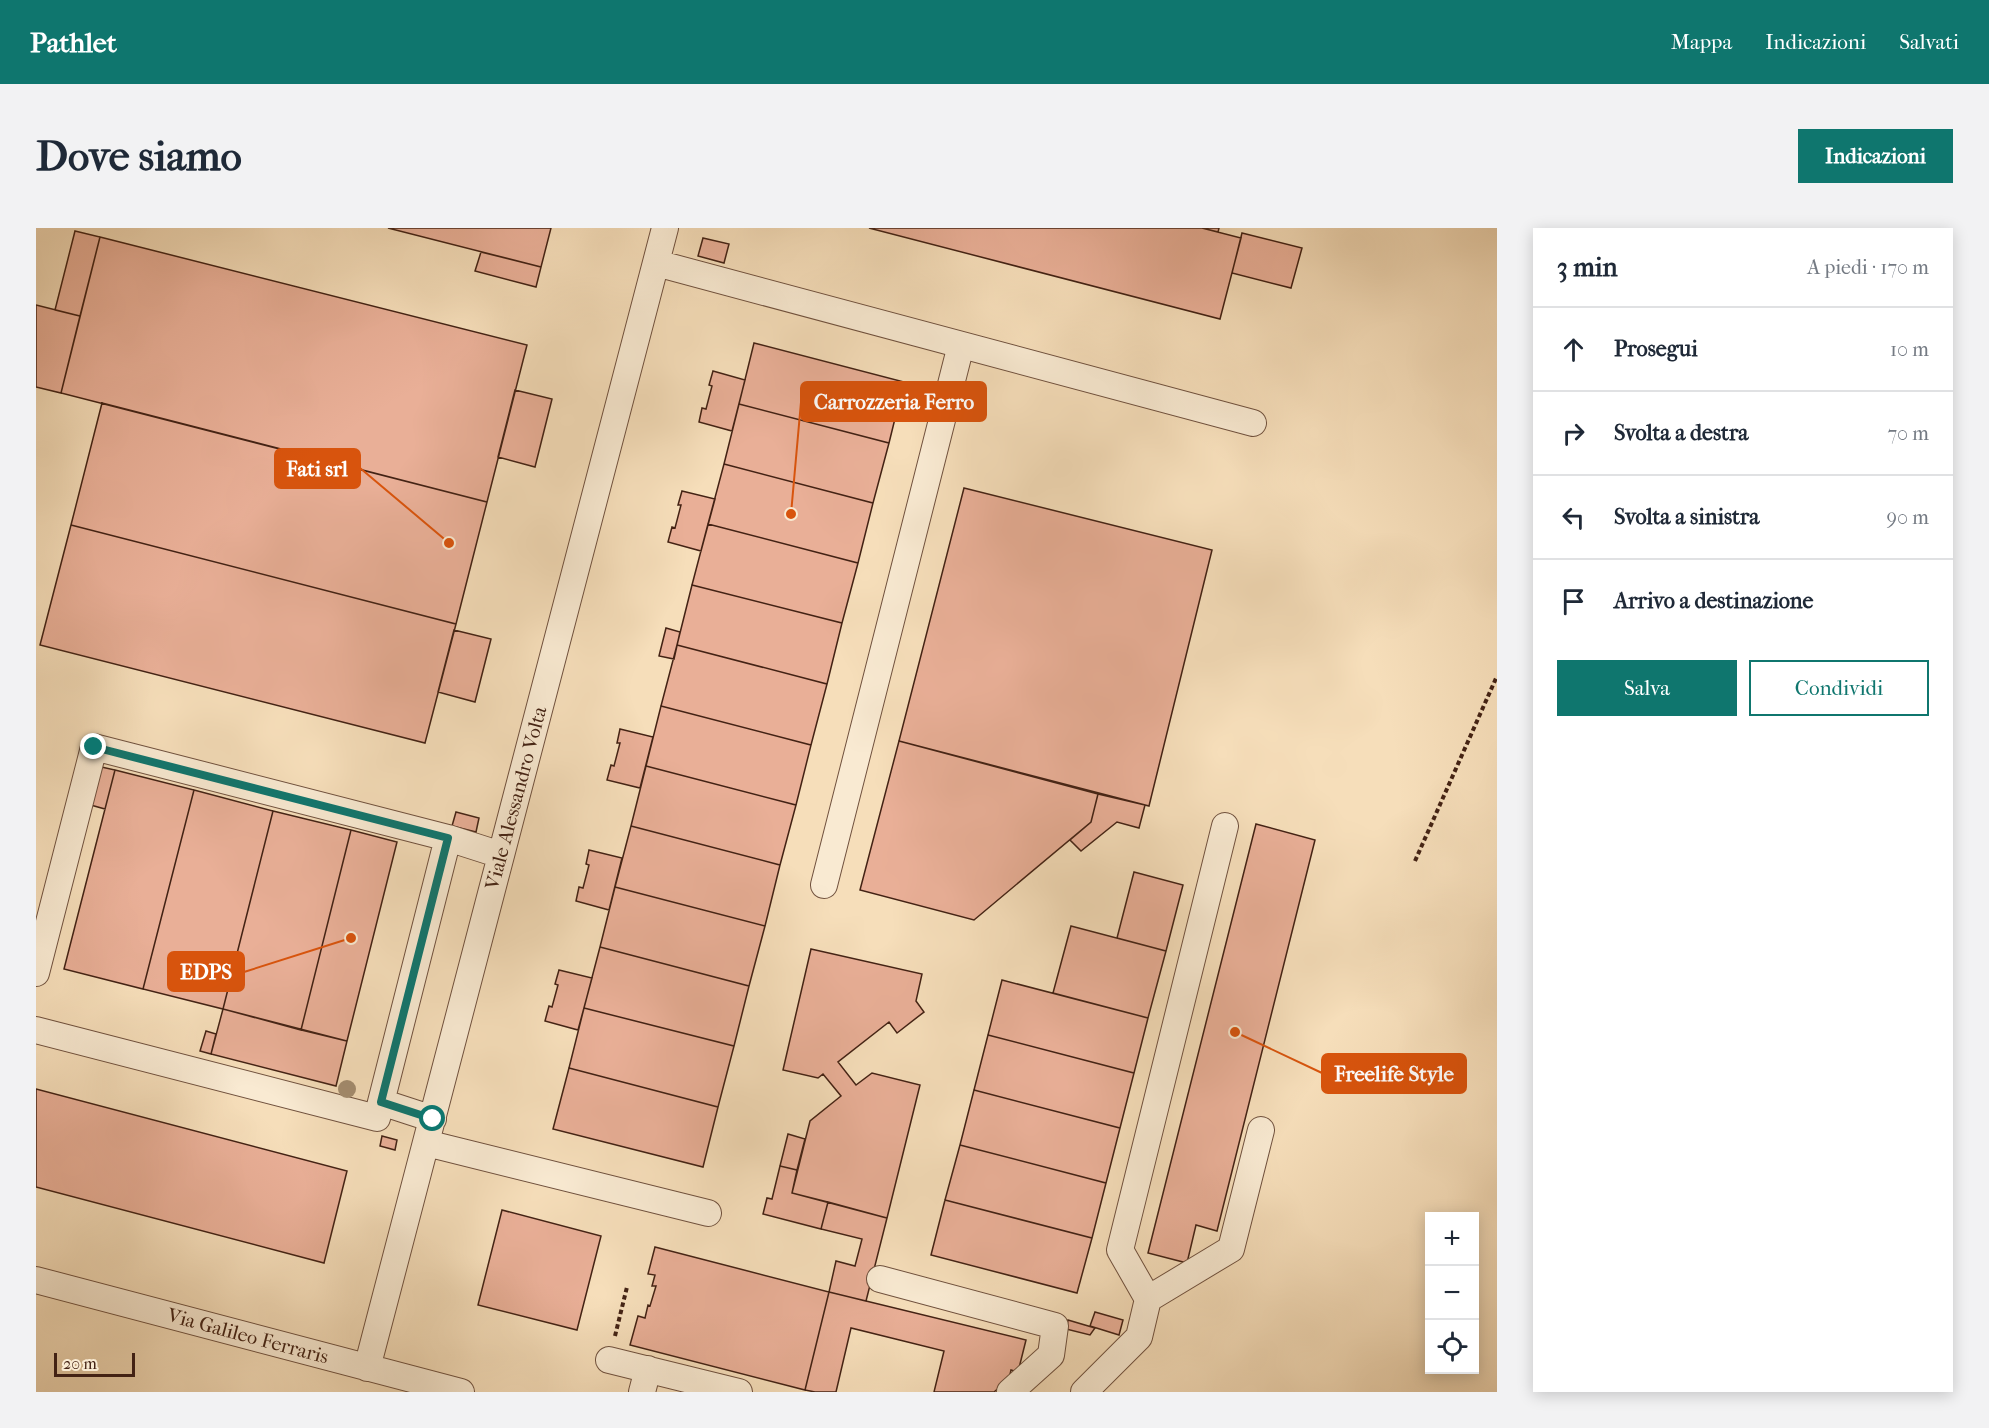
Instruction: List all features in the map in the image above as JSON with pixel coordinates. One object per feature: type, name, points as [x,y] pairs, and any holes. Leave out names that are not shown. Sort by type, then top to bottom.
[{"type":"street","name":"Viale Alessandro Volta","points":[[367,1368],[666,228]]},
{"type":"street","points":[[656,263],[1253,423]]},
{"type":"street","points":[[824,885],[961,345]]},
{"type":"street","points":[[36,973],[94,747],[448,838],[501,855]]},
{"type":"street","points":[[1084,1392],[1139,1337],[1148,1299],[1120,1250],[1224,826]]},
{"type":"street","points":[[36,1030],[377,1118],[448,838]]},
{"type":"street","points":[[381,1102],[429,1131],[708,1213]]},
{"type":"street","points":[[1148,1299],[1231,1249],[1261,1130]]},
{"type":"street","points":[[880,1279],[1055,1326],[1051,1355],[1010,1392]]},
{"type":"street","name":"Via Galileo Ferraris","points":[[36,1280],[461,1392]]},
{"type":"street","points":[[609,1360],[645,1381],[739,1392]]},
{"type":"path","points":[[1415,861],[1497,676]]},
{"type":"building","points":[[388,228],[551,228],[541,267]]},
{"type":"building","points":[[869,228],[1202,228],[1241,238],[1220,319]]},
{"type":"building","points":[[1202,228],[1219,228],[1218,232]]},
{"type":"building","points":[[75,231],[100,237],[80,316],[55,310]]},
{"type":"building","points":[[1242,233],[1302,248],[1291,288],[1232,273]]},
{"type":"building","points":[[100,237],[527,345],[487,502],[61,393]]},
{"type":"building","points":[[703,238],[729,244],[724,263],[698,256]]},
{"type":"building","points":[[481,252],[541,267],[536,287],[475,271]]},
{"type":"building","points":[[36,305],[80,316],[61,393],[36,387]]},
{"type":"building","points":[[754,343],[904,382],[889,443],[739,404]]},
{"type":"building","points":[[713,371],[745,380],[732,431],[699,422],[702,408],[706,409]]},
{"type":"building","points":[[515,390],[552,399],[535,467],[498,457]]},
{"type":"building","points":[[102,403],[487,502],[456,624],[71,525]]},
{"type":"building","points":[[739,404],[889,443],[873,503],[724,464]]},
{"type":"building","points":[[724,464],[873,503],[858,563],[708,524]]},
{"type":"building","points":[[964,488],[1212,550],[1149,806],[899,741]]},
{"type":"building","points":[[682,491],[715,499],[701,551],[668,542],[672,527],[675,528]]},
{"type":"building","points":[[708,524],[858,563],[842,623],[692,585]]},
{"type":"building","points":[[71,525],[456,624],[425,743],[40,645]]},
{"type":"building","points":[[692,585],[842,623],[827,684],[677,645]]},
{"type":"building","points":[[666,628],[680,632],[674,659],[659,656]]},
{"type":"building","points":[[454,630],[491,639],[475,702],[438,692]]},
{"type":"building","points":[[677,645],[827,684],[811,745],[661,706]]},
{"type":"building","points":[[661,706],[811,745],[796,805],[646,766]]},
{"type":"building","points":[[620,729],[653,737],[640,788],[607,780],[611,765],[614,766],[620,743],[617,743]]},
{"type":"building","points":[[899,741],[1098,794],[1091,822],[974,920],[860,890]]},
{"type":"building","points":[[97,766],[115,770],[105,809],[87,804]]},
{"type":"building","points":[[646,766],[796,805],[780,865],[631,826]]},
{"type":"building","points":[[115,770],[194,790],[143,989],[64,969]]},
{"type":"building","points":[[194,790],[273,811],[223,1009],[143,989]]},
{"type":"building","points":[[1098,794],[1145,805],[1139,828],[1117,822],[1081,851],[1070,840],[1091,822]]},
{"type":"building","points":[[273,811],[351,830],[301,1030],[223,1009]]},
{"type":"building","points":[[456,812],[479,818],[476,832],[452,826]]},
{"type":"building","points":[[1256,824],[1315,840],[1217,1231],[1196,1225],[1187,1263],[1148,1253]]},
{"type":"building","points":[[631,826],[780,865],[765,926],[615,887]]},
{"type":"building","points":[[351,830],[397,842],[347,1041],[301,1030]]},
{"type":"building","points":[[589,850],[622,858],[609,910],[576,901],[579,887],[583,888],[589,865],[586,864]]},
{"type":"building","points":[[1134,872],[1183,885],[1166,951],[1117,938]]},
{"type":"building","points":[[615,887],[765,926],[749,986],[600,947]]},
{"type":"building","points":[[1071,926],[1166,951],[1148,1018],[1053,993]]},
{"type":"building","points":[[600,947],[749,986],[734,1046],[584,1008]]},
{"type":"building","points":[[811,949],[922,974],[916,1001],[924,1012],[897,1033],[889,1022],[838,1062],[856,1085],[872,1073],[920,1085],[887,1218],[792,1193],[810,1121],[841,1096],[823,1074],[818,1078],[783,1070]]},
{"type":"building","points":[[559,970],[592,978],[578,1030],[545,1021],[549,1006],[552,1007],[558,985],[555,984]]},
{"type":"building","points":[[1002,980],[1148,1018],[1134,1073],[988,1035]]},
{"type":"building","points":[[584,1008],[734,1046],[718,1107],[569,1068]]},
{"type":"building","points":[[223,1009],[347,1041],[336,1086],[211,1054]]},
{"type":"building","points":[[206,1031],[216,1034],[211,1054],[200,1051]]},
{"type":"building","points":[[988,1035],[1134,1073],[1120,1128],[974,1090]]},
{"type":"building","points":[[569,1068],[718,1107],[703,1167],[553,1129]]},
{"type":"building","points":[[36,1089],[347,1171],[324,1263],[36,1187]]},
{"type":"building","points":[[974,1090],[1120,1128],[1106,1183],[960,1145]]},
{"type":"building","points":[[788,1134],[805,1139],[797,1170],[780,1166]]},
{"type":"building","points":[[382,1136],[397,1140],[395,1150],[380,1146]]},
{"type":"building","points":[[960,1145],[1106,1183],[1092,1238],[945,1200]]},
{"type":"building","points":[[780,1166],[797,1170],[792,1193],[828,1202],[821,1229],[763,1214],[767,1198],[772,1199]]},
{"type":"building","points":[[945,1200],[1092,1238],[1077,1293],[931,1255]]},
{"type":"building","points":[[828,1202],[887,1218],[866,1301],[829,1292],[836,1261],[855,1266],[862,1239],[821,1229]]},
{"type":"building","points":[[502,1210],[601,1236],[577,1330],[478,1305]]},
{"type":"building","points":[[655,1247],[829,1292],[805,1390],[630,1345],[638,1316],[645,1318],[656,1286],[652,1286],[655,1275],[648,1274]]},
{"type":"building","points":[[829,1292],[1026,1340],[1018,1372],[1011,1370],[1009,1379],[994,1392],[934,1392],[944,1351],[851,1328],[836,1392],[805,1390]]},
{"type":"building","points":[[1095,1312],[1123,1320],[1119,1335],[1090,1326]]},
{"type":"building","points":[[1068,1320],[1095,1328],[1090,1335],[1066,1329]]},
{"type":"place","name":"Carrozzeria Ferro","points":[[791,514]]},
{"type":"place","name":"Fati srl","points":[[449,543]]},
{"type":"place","name":"EDPS","points":[[351,938]]},
{"type":"place","name":"Freelife Style","points":[[1235,1032]]},
{"type":"route","points":[[94,747],[448,838],[381,1102],[433,1119]]}]
